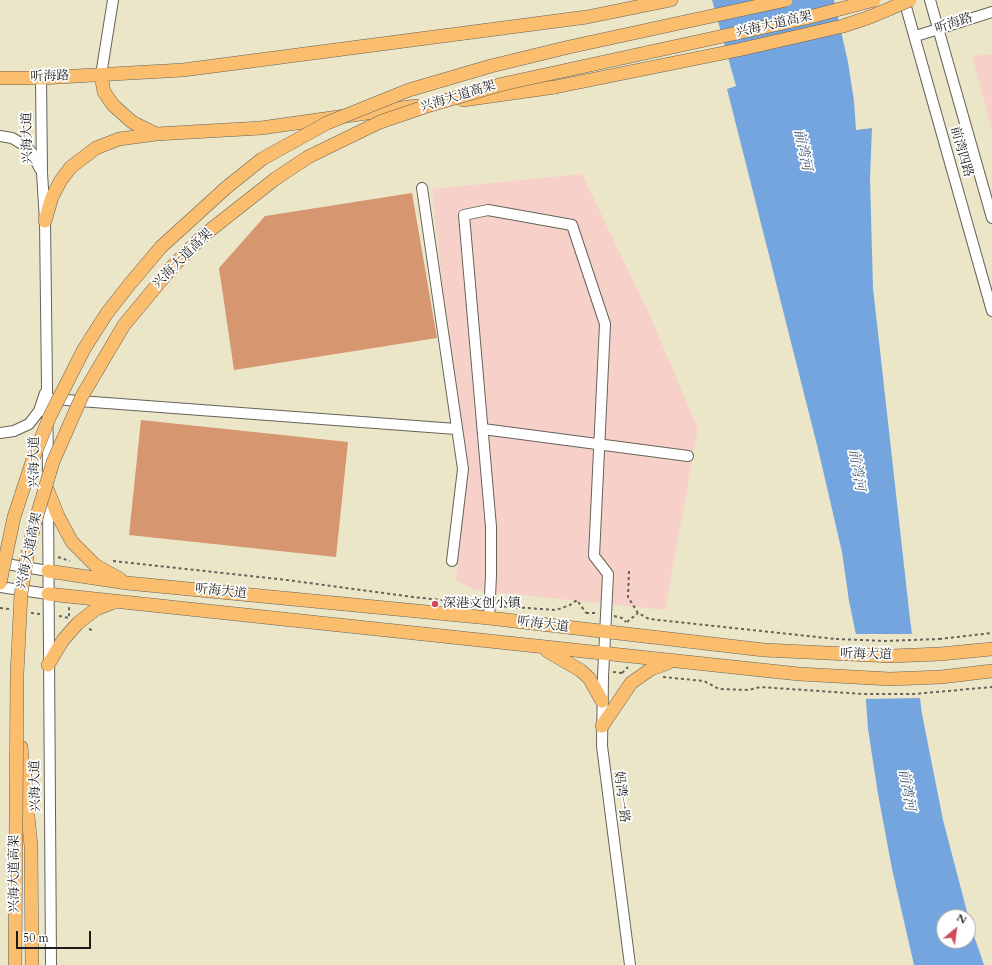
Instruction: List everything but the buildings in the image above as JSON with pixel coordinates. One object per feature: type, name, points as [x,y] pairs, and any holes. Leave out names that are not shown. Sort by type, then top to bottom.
[{"type":"main road","name":"听海路","points":[[0,78],[41,78],[183,70],[587,17],[671,0]]},
{"type":"main road","name":"兴海大道高架","points":[[0,583],[14,517],[34,456],[50,416],[84,349],[128,284],[161,247],[227,187],[262,160],[327,123],[409,90],[491,66],[569,47],[786,0]]},
{"type":"main road","name":"兴海大道高架","points":[[15,965],[17,674],[21,594],[35,522],[53,462],[82,396],[124,325],[172,266],[204,235],[242,203],[275,179],[308,157],[380,122],[427,106],[503,84],[806,18],[874,0]]},
{"type":"main road","points":[[45,221],[56,187],[66,173],[78,161],[107,143],[120,139],[156,134],[261,128],[555,87],[738,50],[843,26],[870,17],[910,0]]},
{"type":"main road","points":[[101,75],[104,92],[113,105],[132,122],[156,134]]},
{"type":"main road","points":[[48,491],[58,516],[72,542],[95,565],[127,583]]},
{"type":"main road","name":"听海大道","points":[[48,571],[127,583],[489,618],[764,650],[836,655],[891,656],[940,654],[992,649]]},
{"type":"main road","name":"听海大道","points":[[48,594],[675,662],[835,677],[890,679],[941,677],[992,671]]},
{"type":"main road","points":[[48,665],[78,623],[105,604],[117,602]]},
{"type":"main road","points":[[538,646],[580,670],[589,678],[602,701]]},
{"type":"main road","points":[[602,726],[624,691],[631,683],[650,669],[675,662]]},
{"type":"main road","points":[[17,674],[20,737],[31,846],[32,965]]},
{"type":"street","points":[[101,75],[113,0]]},
{"type":"street","name":"前湾四路","points":[[904,0],[916,36],[992,311]]},
{"type":"street","name":"前湾四路","points":[[930,0],[992,218]]},
{"type":"street","name":"听海路","points":[[916,36],[992,12]]},
{"type":"street","name":"兴海大道","points":[[41,78],[48,385],[48,665],[51,965]]},
{"type":"street","points":[[0,136],[12,138],[27,147],[32,153],[42,173]]},
{"type":"street","points":[[422,188],[463,469],[452,561]]},
{"type":"street","name":"妈湾一路","points":[[483,429],[464,215],[488,210],[572,225],[605,324],[594,556],[608,574],[602,701],[604,765],[630,965]]},
{"type":"street","points":[[0,433],[14,432],[29,424],[39,411],[48,385]]},
{"type":"street","points":[[48,398],[456,429]]},
{"type":"street","points":[[489,618],[491,527],[483,429],[688,456]]},
{"type":"street","points":[[0,563],[48,571]]},
{"type":"street","points":[[0,586],[48,594]]},
{"type":"path","points":[[109,560],[123,563],[288,580],[413,597],[490,605],[556,610],[570,605],[577,600],[586,613]]},
{"type":"path","points":[[629,571],[628,597],[638,613],[649,620],[658,622],[836,639],[885,641],[939,639],[992,633]]},
{"type":"path","points":[[626,623],[638,613]]},
{"type":"path","points":[[660,677],[704,681],[719,689],[749,690],[760,687],[834,693],[888,695],[992,687]]},
{"type":"shaded area","points":[[992,54],[992,130],[972,56]]},
{"type":"shaded area","points":[[582,174],[652,320],[698,429],[665,610],[474,590],[456,580],[465,445],[444,302],[432,189]]},
{"type":"water","name":"前湾河","points":[[712,0],[834,0],[848,62],[854,101],[856,130],[872,128],[870,178],[873,288],[910,619],[922,714],[943,820],[966,909],[936,909],[936,949],[976,949],[976,942],[984,965],[914,965],[892,869],[878,794],[868,729],[864,673],[849,601],[842,552],[819,453],[727,89],[736,86]]},
{"type":"pier","points":[[854,634],[914,634],[922,698],[864,699],[862,673]]},
{"type":"place","name":"深港文创小镇","points":[[435,604]]}]
